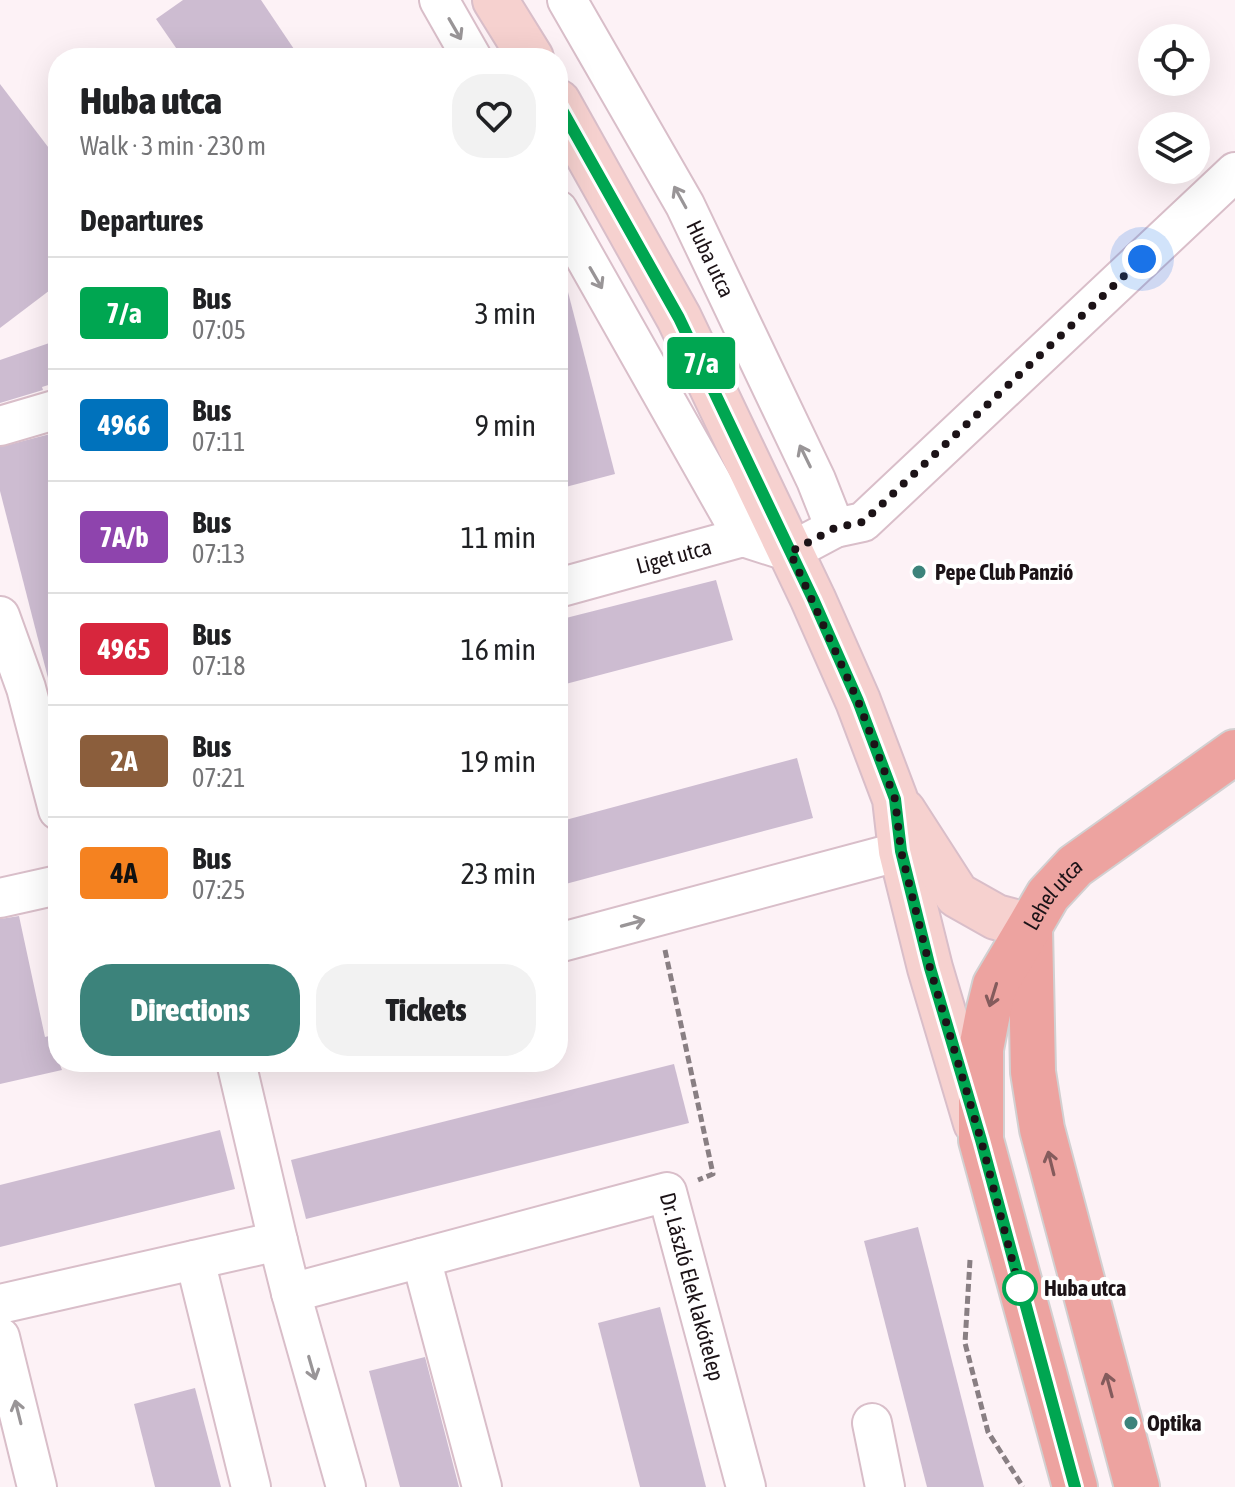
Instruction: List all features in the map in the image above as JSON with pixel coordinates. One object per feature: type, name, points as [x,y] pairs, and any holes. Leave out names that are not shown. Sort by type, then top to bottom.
[{"type":"main road","points":[[495,0],[525,48]]},
{"type":"main road","points":[[568,120],[679,318],[858,701],[895,799],[901,851],[930,968],[981,1140],[1075,1487]]},
{"type":"main road","name":"Lehel utca","points":[[895,799],[957,895],[996,917],[1030,926],[1048,895],[1075,866],[1235,752]]},
{"type":"main road","points":[[981,1140],[981,1049],[988,1013],[995,985],[1030,926]]},
{"type":"main road","points":[[1030,926],[1033,1072],[1042,1129],[1137,1487]]},
{"type":"street","points":[[439,0],[466,48]]},
{"type":"street","name":"Huba utca","points":[[567,0],[685,205],[816,480],[835,528]]},
{"type":"street","points":[[790,552],[835,528],[863,522],[1235,172]]},
{"type":"street","points":[[568,228],[743,537]]},
{"type":"street","points":[[0,426],[48,412]]},
{"type":"street","name":"Liget utca","points":[[568,585],[743,537],[790,552]]},
{"type":"street","points":[[0,616],[26,688],[48,730]]},
{"type":"street","points":[[568,940],[901,851]]},
{"type":"street","points":[[0,898],[48,887]]},
{"type":"street","points":[[238,1072],[291,1293],[346,1487]]},
{"type":"street","name":"Dr. László Elek lakótelep","points":[[291,1293],[667,1192],[746,1487]]},
{"type":"street","points":[[0,1304],[278,1241]]},
{"type":"street","points":[[421,1258],[482,1487]]},
{"type":"street","points":[[195,1260],[251,1487]]},
{"type":"street","points":[[0,1337],[37,1487]]},
{"type":"street","points":[[872,1423],[885,1487]]},
{"type":"path","points":[[657,916],[713,1174],[667,1192]]},
{"type":"path","points":[[967,1247],[971,1261],[965,1343],[988,1432],[1023,1487]]},
{"type":"building","points":[[183,0],[261,0],[293,48],[176,48],[156,19]]},
{"type":"building","points":[[0,84],[48,147],[48,292],[0,328]]},
{"type":"building","points":[[568,292],[615,474],[568,486]]},
{"type":"building","points":[[48,343],[48,385],[42,387],[43,390],[0,403],[0,360]]},
{"type":"building","points":[[48,435],[48,678],[0,491],[0,447]]},
{"type":"building","points":[[716,580],[733,640],[568,683],[568,617]]},
{"type":"building","points":[[797,758],[813,818],[568,883],[568,819]]},
{"type":"building","points":[[19,916],[45,1037],[48,1036],[48,1072],[53,1072],[0,1084],[0,919]]},
{"type":"building","points":[[674,1064],[689,1123],[306,1219],[291,1160]]},
{"type":"building","points":[[220,1130],[235,1189],[0,1247],[0,1185]]},
{"type":"building","points":[[918,1227],[984,1487],[927,1487],[864,1241]]},
{"type":"building","points":[[660,1307],[706,1487],[640,1487],[598,1323]]},
{"type":"building","points":[[425,1357],[459,1487],[400,1487],[369,1371]]},
{"type":"building","points":[[195,1388],[221,1487],[155,1487],[134,1404]]},
{"type":"bus line","name":"7/a","points":[[568,119],[679,318],[813,599],[858,701],[895,799],[901,851],[930,968],[981,1140],[1075,1487]]},
{"type":"place","name":"Pepe Club Panzió","points":[[919,572]]},
{"type":"place","name":"Huba utca","points":[[1020,1288]]},
{"type":"place","name":"Optika","points":[[1131,1423]]},
{"type":"route","points":[[1020,1288],[1021,1294],[981,1140],[930,968],[901,851],[895,799],[858,701],[790,552],[835,528],[863,522],[1142,259]]}]
